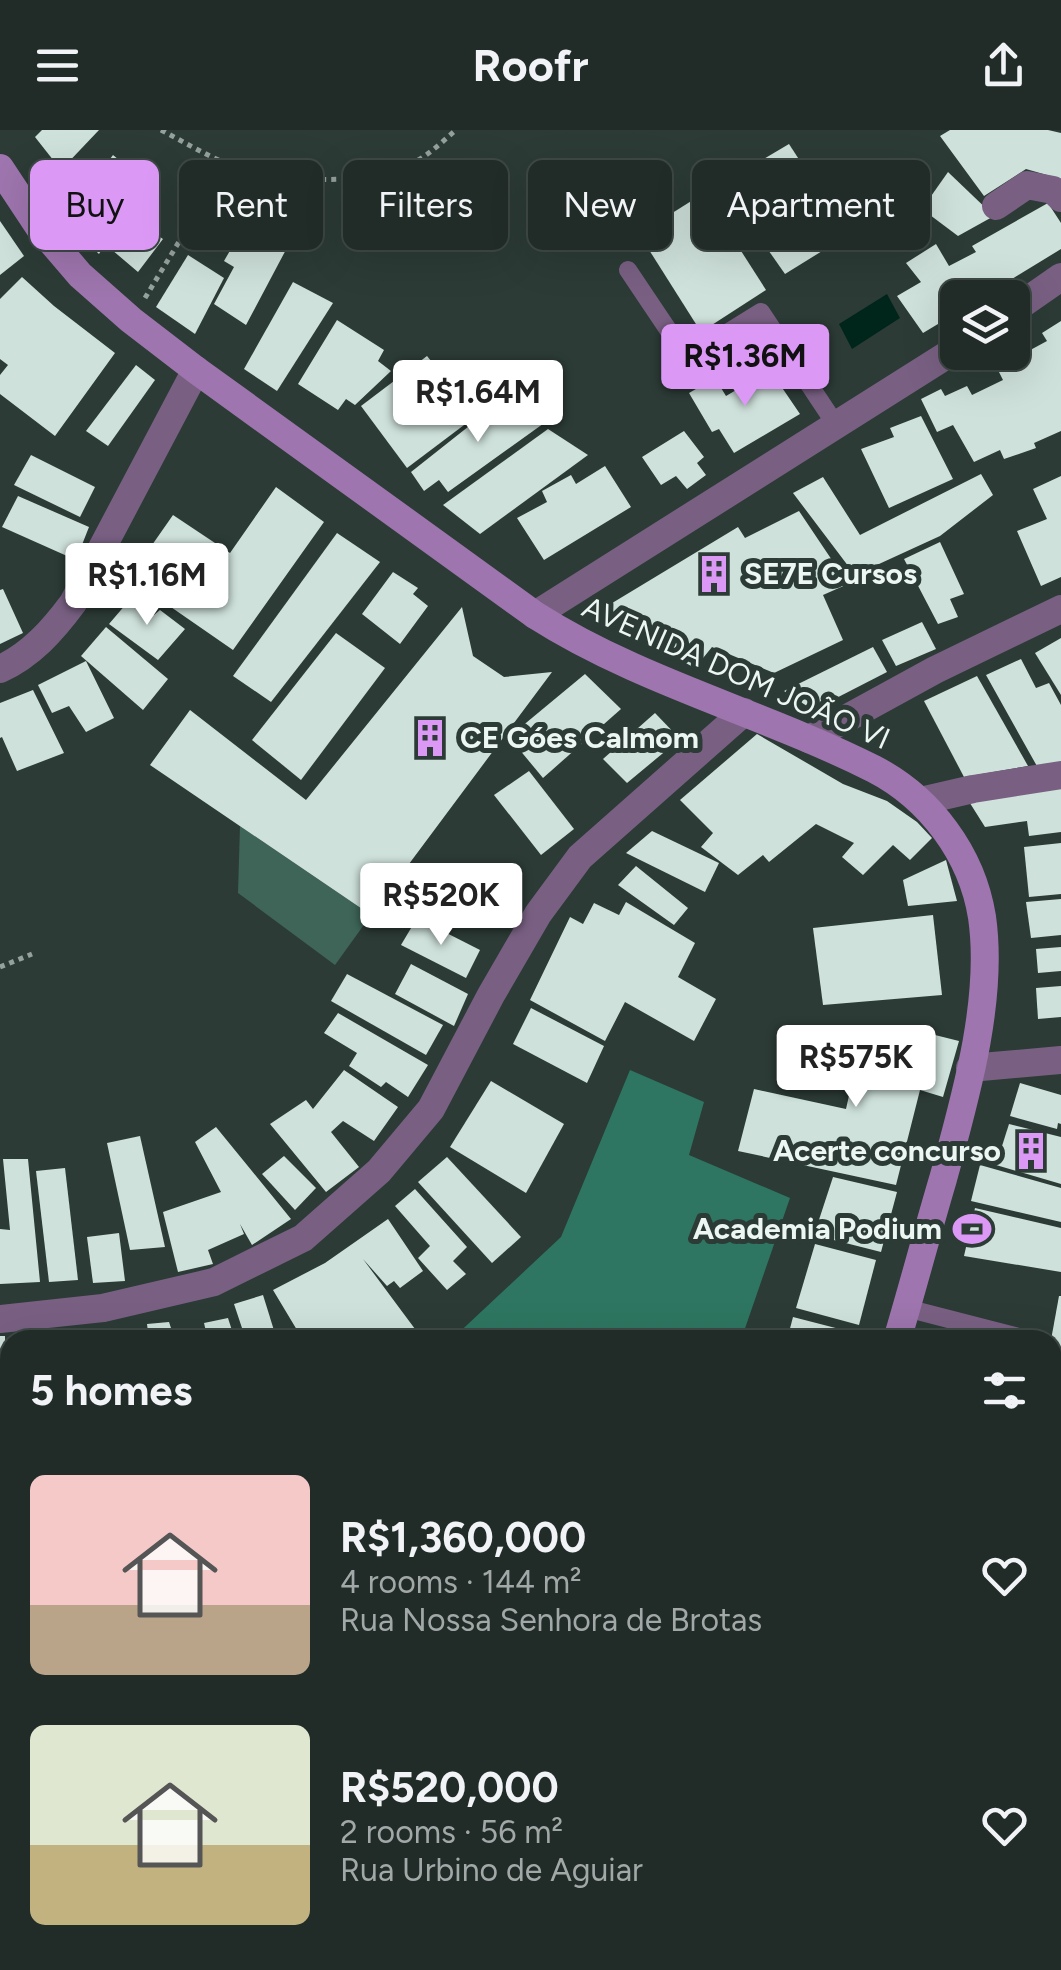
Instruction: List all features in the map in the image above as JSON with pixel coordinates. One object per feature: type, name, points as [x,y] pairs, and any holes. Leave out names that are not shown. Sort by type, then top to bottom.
[{"type":"main road","name":"AVENIDA DOM JOÃO VI","points":[[0,168],[39,227],[80,275],[131,320],[536,614],[613,660],[878,771],[921,801],[953,838],[982,916],[982,1006],[965,1098],[900,1330]]},
{"type":"street","points":[[996,206],[1027,186],[1053,190],[1061,198]]},
{"type":"street","points":[[1030,299],[1061,278]]},
{"type":"street","points":[[536,614],[940,359]]},
{"type":"street","points":[[0,669],[49,634],[73,603],[196,370]]},
{"type":"street","points":[[809,739],[935,670],[1061,609]]},
{"type":"street","points":[[0,1320],[103,1308],[214,1282],[303,1238],[378,1172],[431,1109],[538,914],[580,856],[744,712]]},
{"type":"street","points":[[921,801],[1061,775]]},
{"type":"street","points":[[970,1068],[1061,1060]]},
{"type":"lane","points":[[628,270],[688,358],[762,312],[836,425]]},
{"type":"lane","points":[[906,1308],[991,1330]]},
{"type":"path","points":[[161,130],[218,160]]},
{"type":"path","points":[[323,179],[358,180],[388,174],[415,163],[456,130]]},
{"type":"path","points":[[156,278],[179,241]]},
{"type":"path","points":[[0,967],[32,954]]},
{"type":"shaded area","points":[[887,294],[900,318],[852,349],[839,324]]},
{"type":"shaded area","points":[[240,826],[371,915],[335,965],[238,893]]},
{"type":"green space","points":[[630,1070],[704,1102],[689,1155],[790,1198],[744,1330],[462,1330],[561,1237]]},
{"type":"building","points":[[42,130],[99,130],[70,160],[53,160],[35,137]]},
{"type":"building","points":[[950,130],[1061,133],[1061,179],[1026,169],[984,196],[940,136]]},
{"type":"building","points":[[789,144],[799,160],[762,160]]},
{"type":"building","points":[[948,172],[994,216],[958,236],[930,215],[930,198]]},
{"type":"building","points":[[692,201],[692,250],[740,250],[766,290],[701,332],[649,250],[672,250],[672,213]]},
{"type":"building","points":[[1048,203],[1061,223],[1061,249],[1010,280],[940,280],[940,323],[923,333],[897,296],[921,282],[906,263],[936,244],[949,266],[976,252],[972,246]]},
{"type":"building","points":[[0,221],[24,256],[0,275]]},
{"type":"building","points":[[112,250],[155,250],[138,272]]},
{"type":"building","points":[[230,250],[286,250],[246,325],[214,304],[234,267],[224,261]]},
{"type":"building","points":[[768,250],[824,250],[785,274]]},
{"type":"building","points":[[188,255],[224,278],[195,334],[156,307]]},
{"type":"building","points":[[22,277],[115,353],[55,436],[0,394],[0,375],[8,365],[0,359],[0,299]]},
{"type":"building","points":[[293,282],[333,303],[277,391],[244,369]]},
{"type":"building","points":[[337,320],[384,350],[378,361],[391,371],[355,405],[346,399],[338,410],[298,384]]},
{"type":"building","points":[[1061,321],[1061,431],[1034,443],[1036,448],[1004,459],[1000,450],[974,462],[953,425],[937,432],[921,399],[941,389],[945,396],[967,386],[972,395],[1003,380],[998,370],[1030,370],[1030,350],[1047,341],[1042,333]]},
{"type":"building","points":[[427,356],[476,416],[407,468],[361,406]]},
{"type":"building","points":[[136,365],[155,380],[108,446],[86,431]]},
{"type":"building","points":[[770,370],[800,414],[734,453],[719,429],[712,432],[689,393],[715,378],[726,396]]},
{"type":"building","points":[[507,396],[547,421],[448,492],[439,480],[424,491],[411,472]]},
{"type":"building","points":[[921,416],[953,479],[889,508],[861,449],[894,437],[890,428]]},
{"type":"building","points":[[548,429],[588,455],[480,534],[443,505]]},
{"type":"building","points":[[684,431],[704,457],[697,463],[706,475],[687,489],[676,476],[661,485],[642,457]]},
{"type":"building","points":[[31,455],[95,487],[80,517],[14,485]]},
{"type":"building","points":[[605,466],[631,507],[544,560],[517,518],[547,502],[542,491],[571,475],[576,484]]},
{"type":"building","points":[[981,474],[993,495],[940,536],[855,575],[793,493],[823,477],[860,535]]},
{"type":"building","points":[[1061,476],[1061,577],[1041,586],[1017,531],[1047,519],[1033,489]]},
{"type":"building","points":[[276,487],[324,522],[233,650],[129,578],[173,515],[230,553]]},
{"type":"building","points":[[18,496],[89,527],[76,560],[2,527]]},
{"type":"building","points":[[799,511],[848,584],[823,595],[843,640],[774,673],[712,647],[695,668],[594,614],[738,527],[745,538]]},
{"type":"building","points":[[337,533],[380,562],[271,702],[233,676]]},
{"type":"building","points":[[940,542],[964,594],[950,599],[958,617],[938,624],[904,559]]},
{"type":"building","points":[[393,572],[418,588],[413,594],[428,606],[400,644],[362,614]]},
{"type":"building","points":[[3,589],[23,633],[0,644],[0,590]]},
{"type":"building","points":[[132,597],[154,615],[160,610],[185,629],[158,660],[109,624]]},
{"type":"building","name":"CE Góes Calmom","points":[[462,607],[473,656],[504,677],[552,672],[371,915],[150,765],[190,710],[306,800]]},
{"type":"building","points":[[922,622],[936,649],[896,666],[882,640]]},
{"type":"building","points":[[106,627],[168,679],[143,710],[81,656]]},
{"type":"building","points":[[336,633],[385,668],[301,780],[252,740]]},
{"type":"building","points":[[1061,638],[1061,695],[1035,653]]},
{"type":"building","points":[[873,647],[887,672],[813,710],[784,691]]},
{"type":"building","points":[[1021,659],[1036,688],[1049,683],[1061,705],[1061,766],[1038,768],[986,675]]},
{"type":"building","points":[[86,661],[114,718],[86,732],[69,706],[52,713],[38,685]]},
{"type":"building","points":[[585,674],[621,709],[543,778],[509,737]]},
{"type":"building","points":[[977,676],[1028,766],[964,777],[924,701]]},
{"type":"building","points":[[33,690],[64,753],[17,771],[0,738],[0,703]]},
{"type":"building","points":[[655,713],[680,739],[627,783],[603,759]]},
{"type":"building","points":[[757,734],[843,784],[887,801],[932,838],[910,860],[893,845],[863,875],[842,857],[854,843],[816,824],[769,862],[763,855],[738,875],[701,847],[713,833],[680,800]]},
{"type":"building","points":[[529,771],[574,829],[541,855],[494,795]]},
{"type":"building","points":[[1061,785],[1061,832],[1029,836],[1027,821],[985,827],[968,800]]},
{"type":"building","points":[[652,831],[719,863],[705,892],[626,853]]},
{"type":"building","points":[[1061,843],[1061,894],[1029,897],[1024,847]]},
{"type":"building","points":[[946,860],[957,901],[908,906],[903,880]]},
{"type":"building","points":[[636,866],[688,908],[674,925],[618,885]]},
{"type":"building","points":[[1061,899],[1061,935],[1031,938],[1026,902]]},
{"type":"building","points":[[626,902],[695,943],[678,977],[716,999],[694,1041],[625,1002],[605,1041],[530,1000],[570,917],[583,924],[594,903],[619,915]]},
{"type":"building","points":[[933,915],[942,995],[823,1005],[813,928]]},
{"type":"building","points":[[417,918],[480,950],[466,978],[401,945]]},
{"type":"building","points":[[1061,947],[1061,971],[1038,973],[1036,949]]},
{"type":"building","points":[[411,964],[468,994],[454,1026],[395,994]]},
{"type":"building","points":[[347,974],[443,1025],[426,1055],[331,1001]]},
{"type":"building","points":[[1061,986],[1061,1017],[1038,1019],[1036,988]]},
{"type":"building","points":[[531,1008],[604,1046],[587,1083],[513,1044]]},
{"type":"building","points":[[338,1013],[428,1065],[408,1097],[386,1082],[381,1087],[349,1066],[357,1053],[324,1033]]},
{"type":"building","points":[[923,1032],[959,1041],[943,1097],[920,1090],[896,1185],[738,1151],[754,1089],[846,1109],[863,1033]]},
{"type":"building","points":[[344,1070],[398,1107],[374,1141],[343,1121],[331,1132],[359,1167],[326,1192],[270,1124],[306,1100],[313,1109]]},
{"type":"building","points":[[491,1081],[564,1124],[526,1193],[450,1147]]},
{"type":"building","points":[[1020,1083],[1061,1095],[1061,1124],[1057,1129],[1010,1116]]},
{"type":"building","name":"Acerte concurso","points":[[1009,1124],[1061,1137],[1061,1184],[996,1165]]},
{"type":"building","points":[[216,1127],[291,1219],[252,1245],[240,1224],[244,1234],[208,1250],[213,1264],[178,1272],[163,1212],[221,1192],[195,1142]]},
{"type":"building","points":[[140,1136],[165,1247],[130,1250],[107,1143]]},
{"type":"building","points":[[284,1156],[316,1188],[295,1210],[262,1174]]},
{"type":"building","points":[[447,1157],[521,1237],[492,1263],[418,1182]]},
{"type":"building","points":[[3,1159],[28,1159],[40,1282],[0,1284],[0,1229],[10,1230]]},
{"type":"building","points":[[980,1165],[1061,1188],[1061,1222],[971,1201]]},
{"type":"building","points":[[65,1168],[78,1280],[49,1282],[36,1171]]},
{"type":"building","points":[[833,1177],[897,1192],[881,1252],[814,1235]]},
{"type":"building","points":[[415,1189],[467,1247],[453,1261],[466,1274],[447,1290],[418,1258],[430,1246],[395,1206]]},
{"type":"building","points":[[975,1208],[1061,1228],[1061,1272],[964,1256]]},
{"type":"building","points":[[388,1219],[423,1271],[400,1288],[394,1281],[387,1286],[363,1259],[415,1329],[297,1330],[273,1290],[325,1263]]},
{"type":"building","points":[[119,1233],[125,1281],[93,1283],[87,1237]]},
{"type":"building","points":[[815,1244],[876,1260],[859,1325],[796,1308]]},
{"type":"building","points":[[263,1295],[274,1330],[243,1330],[234,1304]]},
{"type":"building","points":[[1059,1296],[1061,1296],[1061,1330],[1053,1330]]},
{"type":"building","points":[[793,1317],[843,1330],[790,1330]]},
{"type":"building","points":[[228,1318],[232,1330],[206,1330],[204,1323]]},
{"type":"building","points":[[169,1322],[172,1330],[148,1330],[147,1324]]},
{"type":"place","name":"SE7E Cursos","points":[[714,574]]},
{"type":"place","name":"CE Góes Calmom","points":[[430,738]]},
{"type":"place","name":"Acerte concurso","points":[[1031,1151]]},
{"type":"place","name":"Academia Podium","points":[[972,1229]]}]
